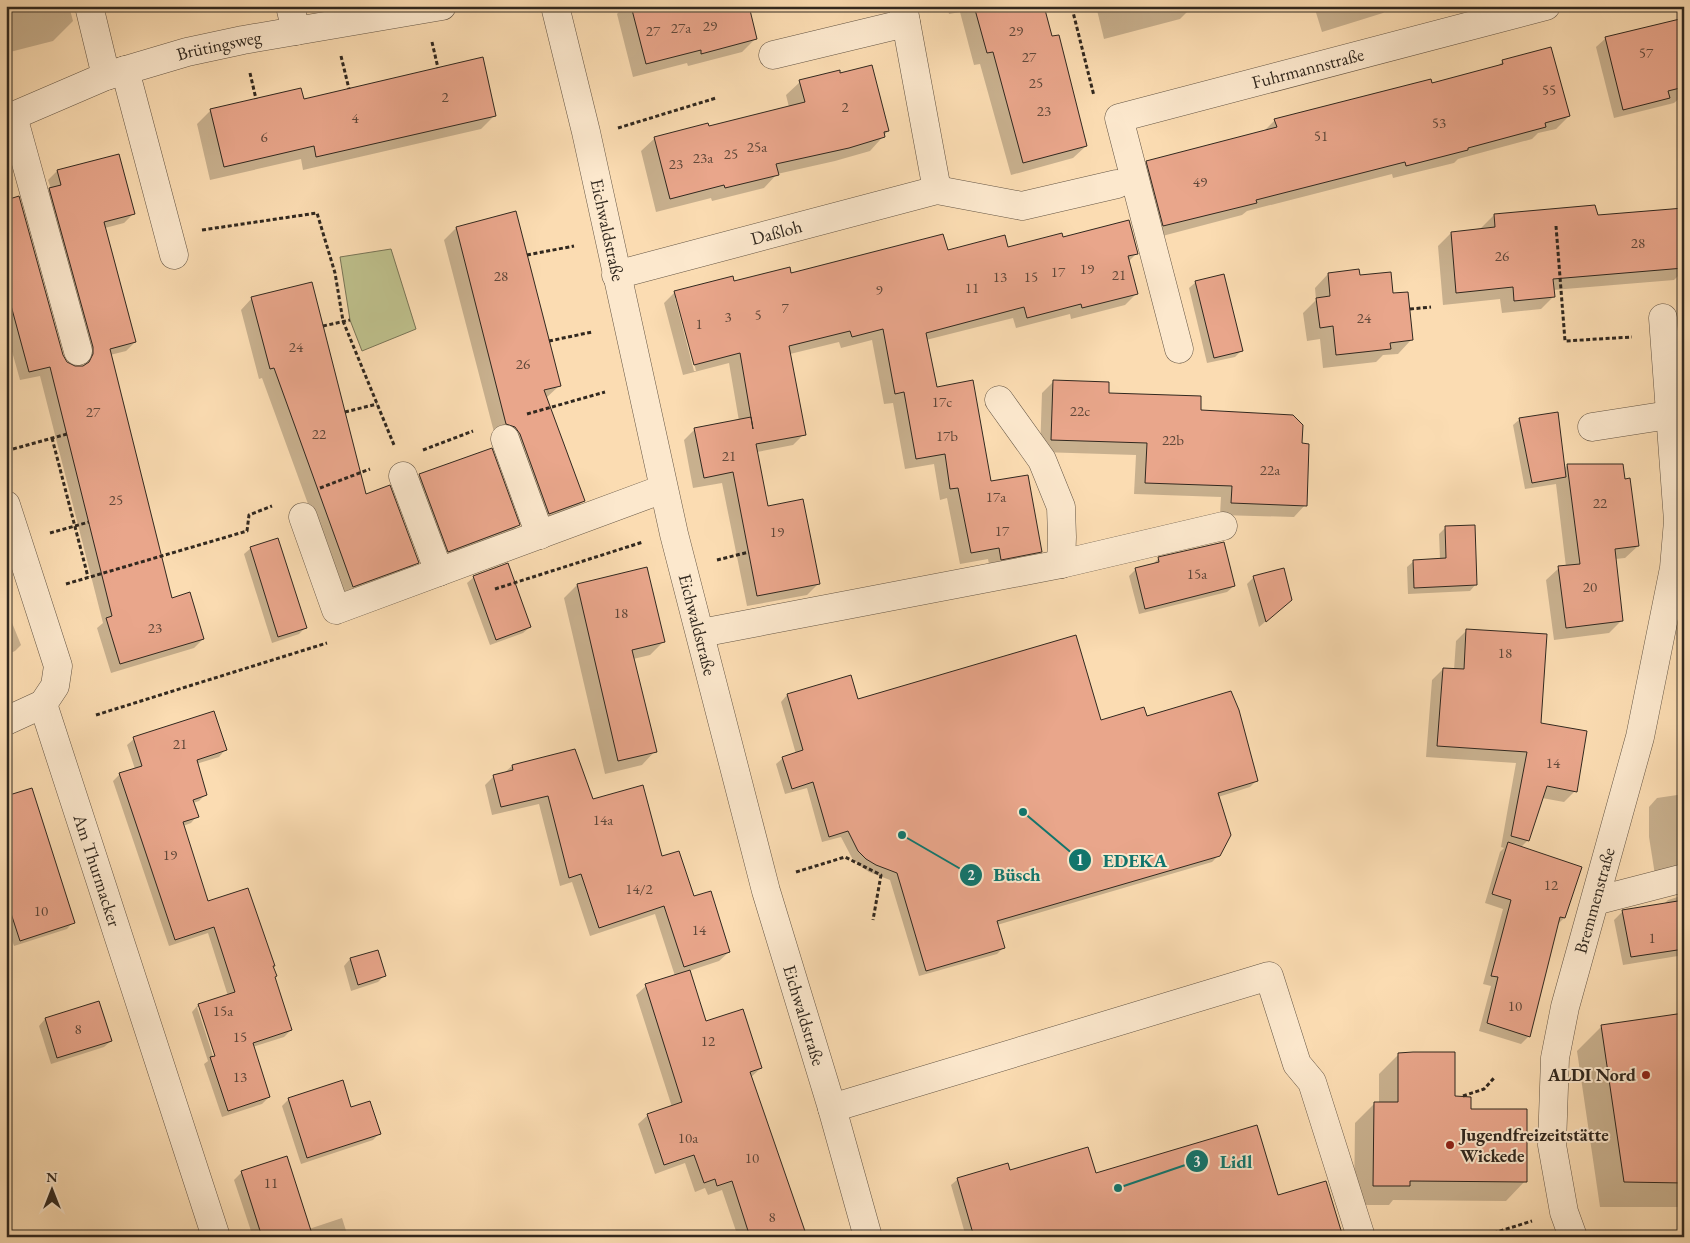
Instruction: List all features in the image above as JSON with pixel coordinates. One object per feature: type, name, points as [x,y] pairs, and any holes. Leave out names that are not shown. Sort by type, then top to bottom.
[{"type":"street","points":[[89,6],[116,73],[171,245]]},
{"type":"street","name":"Brütingsweg","points":[[10,117],[116,73],[187,52],[243,40],[293,19],[442,6]]},
{"type":"street","name":"Eichwaldstraße","points":[[555,6],[586,132],[663,489],[766,891],[832,1108],[868,1237]]},
{"type":"street","name":"Fuhrmannstraße","points":[[1179,349],[1119,118],[1495,12],[1546,6]]},
{"type":"street","points":[[773,56],[905,15],[937,190]]},
{"type":"street","points":[[10,117],[78,351]]},
{"type":"street","name":"Daßloh","points":[[616,275],[937,190],[1022,206],[1117,184]]},
{"type":"street","name":"Bremmenstraße","points":[[1569,1224],[1552,1146],[1555,1058],[1565,1007],[1640,737],[1679,566],[1678,521],[1663,326]]},
{"type":"street","points":[[999,400],[1042,460],[1061,507],[1061,564]]},
{"type":"street","points":[[1592,427],[1669,415]]},
{"type":"street","points":[[505,439],[540,535]]},
{"type":"street","points":[[404,476],[439,572]]},
{"type":"street","points":[[303,517],[336,610],[663,489]]},
{"type":"street","points":[[6,506],[58,666],[54,686],[43,704],[6,720]]},
{"type":"street","points":[[700,633],[1061,564],[1223,526]]},
{"type":"street","name":"Am Thurmacker","points":[[43,704],[216,1237]]},
{"type":"street","points":[[1595,900],[1684,878]]},
{"type":"street","points":[[832,1108],[1269,976],[1297,1064],[1312,1082],[1361,1237]]},
{"type":"path","points":[[1072,8],[1094,94]]},
{"type":"path","points":[[432,41],[438,68]]},
{"type":"path","points":[[340,48],[349,89]]},
{"type":"path","points":[[248,65],[256,99]]},
{"type":"path","points":[[615,129],[716,98]]},
{"type":"path","points":[[171,245],[317,213],[335,273],[343,321],[396,450]]},
{"type":"path","points":[[1556,226],[1565,341],[1663,326]]},
{"type":"path","points":[[528,255],[574,246]]},
{"type":"path","points":[[1410,309],[1431,307]]},
{"type":"path","points":[[323,326],[350,320]]},
{"type":"path","points":[[549,341],[592,332]]},
{"type":"path","points":[[523,415],[605,392]]},
{"type":"path","points":[[345,412],[377,404]]},
{"type":"path","points":[[417,452],[478,429]]},
{"type":"path","points":[[13,449],[67,434]]},
{"type":"path","points":[[52,438],[88,577]]},
{"type":"path","points":[[320,488],[373,468]]},
{"type":"path","points":[[64,584],[247,531],[249,515],[276,505]]},
{"type":"path","points":[[49,533],[89,522]]},
{"type":"path","points":[[717,560],[749,552]]},
{"type":"path","points":[[795,872],[844,858],[881,875],[873,920]]},
{"type":"path","points":[[1463,1096],[1484,1089],[1494,1078]]},
{"type":"path","points":[[1481,1237],[1569,1224]]},
{"type":"green space","points":[[391,249],[416,329],[362,351],[350,320],[340,257]]},
{"type":"building","points":[[631,6],[749,6],[757,39],[701,54],[701,50],[646,64]]},
{"type":"building","points":[[974,6],[1044,6],[1052,36],[1059,35],[1087,146],[1023,163],[993,52],[987,53]]},
{"type":"building","points":[[1684,18],[1684,87],[1668,91],[1670,98],[1623,110],[1605,37]]},
{"type":"building","points":[[1551,47],[1570,116],[1545,123],[1546,127],[1468,148],[1468,150],[1406,166],[1405,162],[1256,200],[1257,203],[1163,226],[1146,161],[1277,127],[1274,119],[1431,79],[1432,83],[1503,64],[1502,60]]},
{"type":"building","points":[[483,57],[496,116],[316,157],[314,146],[224,167],[210,109],[301,88],[304,99]]},
{"type":"building","points":[[872,65],[889,131],[884,132],[885,137],[849,148],[776,164],[779,175],[725,188],[724,185],[670,199],[654,137],[708,123],[709,126],[805,102],[799,80],[840,70],[840,73]]},
{"type":"building","points":[[119,154],[135,214],[104,222],[136,342],[110,349],[172,598],[190,592],[204,639],[120,664],[106,618],[112,616],[50,367],[29,372],[6,287],[6,200],[19,196],[63,355],[67,362],[75,366],[83,366],[89,362],[93,354],[93,347],[49,188],[61,185],[57,170]]},
{"type":"building","points":[[1595,205],[1598,215],[1684,208],[1684,268],[1553,279],[1555,297],[1514,301],[1513,287],[1456,293],[1451,232],[1495,227],[1494,214]]},
{"type":"building","points":[[516,211],[561,386],[544,390],[585,501],[549,514],[520,434],[515,427],[506,424],[456,227]]},
{"type":"building","points":[[1129,220],[1138,254],[1128,256],[1138,294],[1082,308],[1081,304],[1027,318],[1024,307],[926,333],[937,387],[973,380],[991,481],[1028,475],[1042,552],[1001,560],[999,548],[971,553],[958,488],[950,489],[945,454],[916,459],[904,392],[895,394],[883,329],[852,337],[850,331],[789,346],[806,435],[756,444],[768,506],[803,499],[820,584],[757,596],[733,472],[704,478],[694,428],[751,417],[740,353],[694,365],[674,291],[733,276],[734,281],[790,267],[791,273],[943,234],[948,250],[1005,235],[1008,247],[1062,233],[1063,237]]},
{"type":"building","points":[[1359,269],[1360,275],[1391,272],[1393,293],[1408,292],[1413,340],[1390,343],[1391,349],[1336,355],[1333,326],[1320,328],[1316,298],[1330,296],[1328,273]]},
{"type":"building","points":[[1224,274],[1243,351],[1214,358],[1195,281]]},
{"type":"building","points":[[312,282],[366,494],[390,485],[419,563],[353,587],[274,368],[270,369],[251,297]]},
{"type":"building","points":[[1053,380],[1109,382],[1109,393],[1201,396],[1201,410],[1293,415],[1303,425],[1302,443],[1309,444],[1307,506],[1231,503],[1232,486],[1145,483],[1147,443],[1051,440]]},
{"type":"building","points":[[1558,412],[1566,477],[1532,483],[1519,418]]},
{"type":"building","points":[[492,448],[520,525],[448,552],[419,474]]},
{"type":"building","points":[[1567,464],[1623,464],[1625,479],[1630,478],[1639,546],[1615,549],[1623,621],[1566,628],[1558,566],[1580,564]]},
{"type":"building","points":[[1475,525],[1477,585],[1414,588],[1413,560],[1446,558],[1445,526]]},
{"type":"building","points":[[278,538],[307,628],[278,637],[250,547]]},
{"type":"building","points":[[1224,542],[1235,586],[1145,609],[1135,568],[1159,562],[1158,557]]},
{"type":"building","points":[[508,563],[531,627],[496,640],[473,576]]},
{"type":"building","points":[[647,567],[665,642],[632,650],[657,752],[618,761],[577,584]]},
{"type":"building","points":[[1284,568],[1292,600],[1266,622],[1253,576]]},
{"type":"building","points":[[1466,629],[1547,634],[1541,723],[1587,731],[1577,792],[1547,786],[1529,841],[1511,836],[1527,752],[1437,746],[1443,668],[1464,669]]},
{"type":"building","points":[[1076,635],[1101,720],[1144,707],[1147,716],[1231,691],[1239,710],[1258,781],[1218,793],[1231,835],[1220,856],[997,921],[1005,948],[926,971],[897,873],[866,859],[858,851],[848,831],[829,837],[813,782],[792,789],[782,757],[803,750],[787,694],[851,675],[858,699]]},
{"type":"building","points":[[214,711],[227,750],[197,760],[207,795],[193,800],[199,817],[183,822],[208,901],[248,888],[275,966],[273,966],[277,976],[275,977],[292,1030],[253,1043],[270,1097],[228,1111],[210,1057],[215,1056],[198,1004],[235,992],[214,927],[175,940],[119,773],[142,766],[133,737]]},
{"type":"building","points":[[575,749],[593,799],[643,785],[662,856],[679,851],[694,896],[711,891],[730,952],[684,967],[664,906],[599,928],[581,874],[569,878],[548,796],[501,807],[493,775],[513,770],[512,765]]},
{"type":"building","points":[[32,788],[75,923],[20,941],[6,898],[6,796]]},
{"type":"building","points":[[1508,842],[1582,867],[1565,918],[1560,917],[1530,1037],[1487,1023],[1498,977],[1491,976],[1511,900],[1492,894]]},
{"type":"building","points":[[1684,900],[1684,949],[1631,957],[1622,910]]},
{"type":"building","points":[[378,950],[386,976],[358,985],[350,958]]},
{"type":"building","points":[[690,970],[706,1021],[743,1009],[762,1068],[750,1072],[807,1237],[750,1237],[732,1181],[717,1186],[715,1179],[704,1183],[694,1155],[664,1165],[647,1114],[682,1102],[645,984]]},
{"type":"building","points":[[99,1001],[112,1041],[57,1058],[45,1018]]},
{"type":"building","name":"ALDI Nord","points":[[1684,1013],[1684,1183],[1624,1182],[1601,1025]]},
{"type":"building","name":"Jugendfreizeitstätte Wickede","points":[[1455,1052],[1455,1096],[1471,1097],[1471,1109],[1527,1109],[1527,1182],[1410,1181],[1410,1186],[1373,1186],[1374,1102],[1398,1102],[1398,1053]]},
{"type":"building","points":[[343,1080],[351,1107],[370,1101],[381,1134],[307,1158],[288,1098]]},
{"type":"building","points":[[1257,1125],[1278,1195],[1326,1181],[1343,1237],[974,1237],[957,1178],[1008,1163],[1010,1170],[1088,1147],[1096,1173]]},
{"type":"building","points":[[287,1156],[313,1237],[262,1237],[241,1171]]},
{"type":"place","name":"EDEKA","points":[[1023,812]]},
{"type":"place","name":"Büsch","points":[[902,835]]},
{"type":"place","name":"ALDI Nord","points":[[1646,1075]]},
{"type":"place","name":"Jugendfreizeitstätte Wickede","points":[[1450,1145]]},
{"type":"place","name":"Lidl","points":[[1118,1188]]}]
